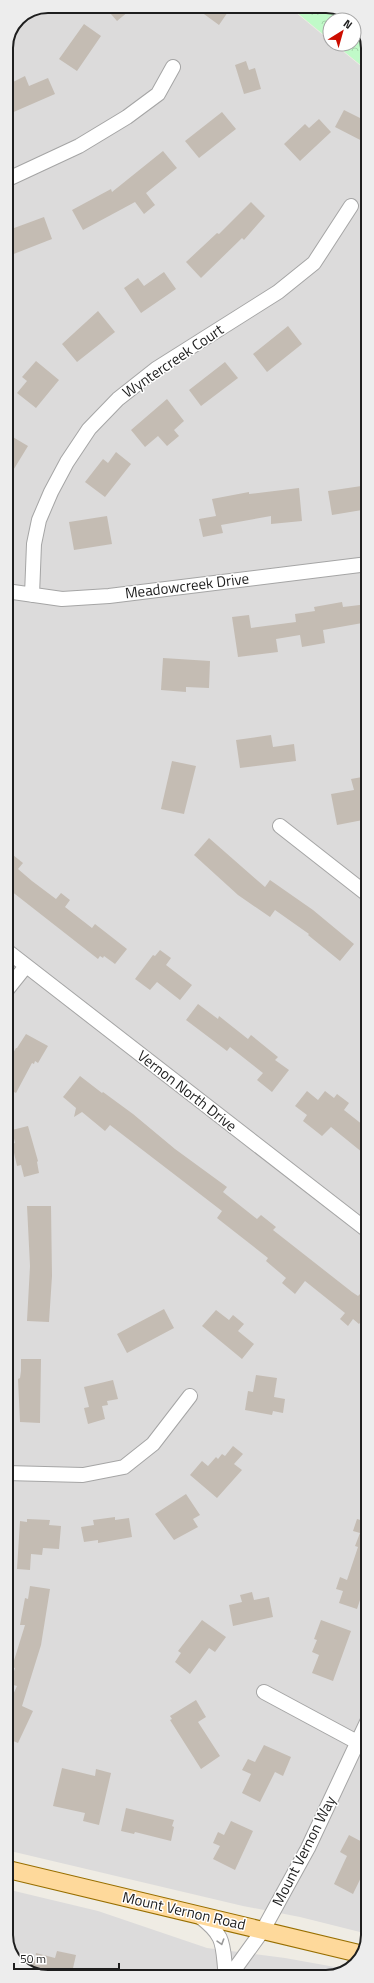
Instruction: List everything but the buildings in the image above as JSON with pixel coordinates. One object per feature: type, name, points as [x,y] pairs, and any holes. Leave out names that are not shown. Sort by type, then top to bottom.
[{"type":"main road","name":"Mount Vernon Road","points":[[13,1871],[356,1953]]},
{"type":"street","points":[[13,177],[79,146],[128,117],[158,94],[173,67]]},
{"type":"street","name":"Wyntercreek Court","points":[[32,595],[34,544],[39,520],[64,468],[89,429],[118,399],[156,369],[278,292],[314,263],[351,206]]},
{"type":"street","name":"Meadowcreek Drive","points":[[13,592],[62,599],[109,596],[361,565]]},
{"type":"street","points":[[280,826],[361,890]]},
{"type":"street","name":"Vernon North Drive","points":[[13,956],[361,1226]]},
{"type":"street","points":[[13,982],[26,966]]},
{"type":"street","points":[[13,1473],[83,1475],[124,1467],[153,1444],[190,1396]]},
{"type":"street","points":[[264,1692],[357,1742]]},
{"type":"street","name":"Mount Vernon Way","points":[[234,1970],[263,1930],[308,1848],[361,1734]]},
{"type":"street","points":[[199,1916],[212,1926],[222,1939],[225,1970]]},
{"type":"shaded area","points":[[48,13],[296,13],[322,34],[322,52],[344,52],[361,66],[361,1932],[300,1917],[243,1906],[13,1852],[13,48],[16,34],[23,23],[34,16]]},
{"type":"shaded area","points":[[13,1891],[98,1911],[207,1948],[285,1958],[338,1968],[331,1970],[41,1969],[28,1964],[23,1960],[15,1946],[13,1940]]},
{"type":"green space","points":[[297,13],[322,13],[322,33]]},
{"type":"green space","points":[[345,52],[361,52],[361,65]]}]
